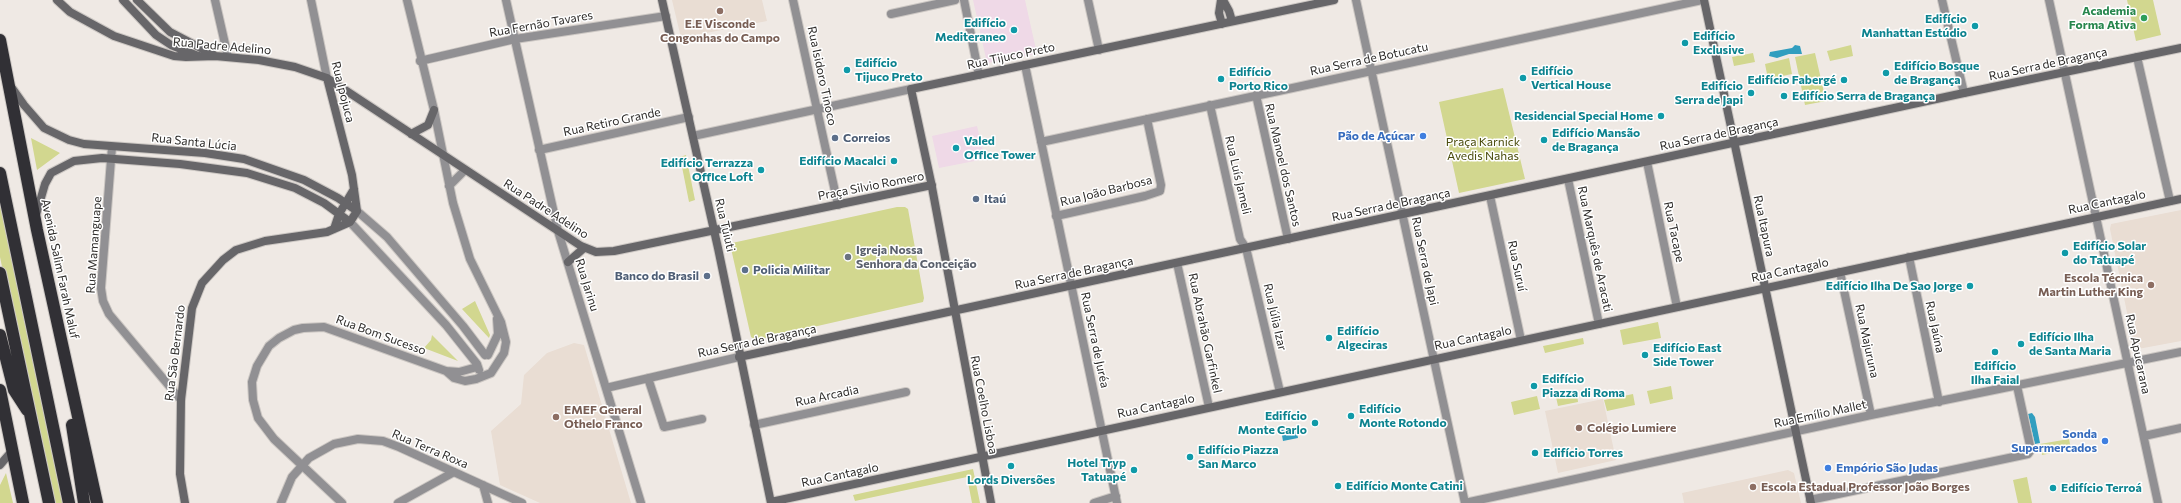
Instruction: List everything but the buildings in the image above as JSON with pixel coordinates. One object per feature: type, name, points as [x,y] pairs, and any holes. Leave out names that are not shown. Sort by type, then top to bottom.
[{"type":"highway","name":"Avenida Salim Farah Maluf","points":[[0,40],[35,218],[97,503]]},
{"type":"highway","points":[[0,173],[70,503]]},
{"type":"highway","points":[[0,273],[49,503]]},
{"type":"highway","points":[[0,335],[14,390],[19,400],[29,412]]},
{"type":"highway","points":[[60,336],[84,503]]},
{"type":"highway","points":[[0,390],[22,503]]},
{"type":"street","name":"Rua Padre Adelino","points":[[57,0],[70,12],[114,36],[174,56],[215,56],[277,63],[310,71],[327,78],[584,248],[596,252],[605,252],[714,230]]},
{"type":"street","points":[[123,0],[144,25],[156,35],[172,45],[198,56]]},
{"type":"street","points":[[137,0],[170,32],[215,56]]},
{"type":"street","points":[[215,0],[228,57]]},
{"type":"street","name":"Rua Ipojuca","points":[[311,0],[327,78],[354,189],[357,211]]},
{"type":"street","points":[[407,0],[420,60],[434,110],[449,186],[470,259],[505,330],[506,342],[504,353],[495,368]]},
{"type":"street","name":"Rua Jarinu","points":[[506,0],[558,231],[641,503]]},
{"type":"street","name":"Rua Tuiuti","points":[[662,0],[714,230],[739,357],[771,503]]},
{"type":"street","name":"Rua Isidoro Tinoco","points":[[793,0],[838,205]]},
{"type":"street","points":[[890,14],[955,0]]},
{"type":"street","points":[[964,0],[979,75]]},
{"type":"street","points":[[1088,0],[1099,50]]},
{"type":"street","points":[[1222,0],[1230,11],[1232,21]]},
{"type":"street","points":[[1222,0],[1219,13],[1222,24]]},
{"type":"street","name":"Rua Tijuco Preto","points":[[693,136],[1334,0]]},
{"type":"street","name":"Rua Serra de Japi","points":[[1356,0],[1465,503]]},
{"type":"street","name":"Rua Serra de Botucatu","points":[[1041,142],[1703,0]]},
{"type":"street","name":"Rua Itapura","points":[[1703,0],[1811,501]]},
{"type":"street","points":[[1942,0],[1964,93]]},
{"type":"street","name":"Rua Apucarana","points":[[2049,0],[2158,503]]},
{"type":"street","name":"Rua Fernão Tavares","points":[[420,60],[515,38],[666,16]]},
{"type":"street","name":"Rua Serra de Bragança","points":[[606,388],[739,357],[1964,93],[2181,48]]},
{"type":"street","points":[[2137,57],[2170,201]]},
{"type":"street","name":"Rua Serra de Juréa","points":[[1024,65],[1116,500]]},
{"type":"street","name":"Rua Santa Lúcia","points":[[9,82],[24,105],[44,128],[69,140],[112,147],[177,150],[232,157],[288,173],[345,203],[357,211],[387,237],[487,355],[494,360],[495,368]]},
{"type":"street","points":[[911,89],[932,186]]},
{"type":"street","name":"Rua Manoel dos Santos","points":[[1256,95],[1288,239]]},
{"type":"street","name":"Rua Luís Jameli","points":[[1210,105],[1240,239],[1246,248]]},
{"type":"street","points":[[411,134],[428,125],[434,110]]},
{"type":"street","name":"Rua Retiro Grande","points":[[539,150],[689,117]]},
{"type":"street","name":"Rua João Barbosa","points":[[1056,216],[1145,196],[1160,191],[1161,185],[1147,119]]},
{"type":"street","points":[[112,147],[112,159]]},
{"type":"street","points":[[229,170],[232,157]]},
{"type":"street","name":"Rua Santa Lúcia","points":[[35,218],[45,184],[52,173],[74,161],[86,158],[229,170],[263,177],[295,188],[350,222],[446,325],[485,374]]},
{"type":"street","name":"Rua Mamanguape","points":[[112,159],[101,288],[103,301],[109,314],[181,400]]},
{"type":"street","name":"Rua Tacape","points":[[1647,162],[1677,307]]},
{"type":"street","points":[[449,186],[465,170]]},
{"type":"street","name":"Rua Marquês de Aracati","points":[[1568,179],[1599,324]]},
{"type":"street","name":"Praça Silvio Romero","points":[[714,230],[932,186],[955,311]]},
{"type":"street","points":[[334,229],[339,214],[354,189]]},
{"type":"street","name":"Rua Suruí","points":[[1490,196],[1521,340]]},
{"type":"street","name":"Rua Cantagalo","points":[[771,503],[982,456],[2181,199]]},
{"type":"street","points":[[350,222],[357,211]]},
{"type":"street","name":"Rua São Bernardo","points":[[185,503],[180,474],[179,451],[181,400],[192,308],[202,283],[211,271],[236,250],[250,244],[316,235],[350,222]]},
{"type":"street","points":[[568,262],[584,248]]},
{"type":"street","name":"Rua Júlia Izar","points":[[1246,248],[1280,392]]},
{"type":"street","name":"Rua Jaúna","points":[[1909,257],[1939,402]]},
{"type":"street","name":"Rua Abrahão Garfinkel","points":[[1177,263],[1209,408]]},
{"type":"street","name":"Rua Majuruna","points":[[1840,272],[1871,415]]},
{"type":"street","points":[[413,289],[424,280]]},
{"type":"street","points":[[477,365],[480,357],[487,355],[498,334],[495,310]]},
{"type":"street","name":"Rua Coelho Lisboa","points":[[955,311],[991,503]]},
{"type":"street","name":"Rua Bom Sucesso","points":[[342,503],[262,426],[258,418],[253,400],[252,382],[257,366],[269,346],[279,338],[303,328],[332,329],[446,371],[459,372],[477,365]]},
{"type":"street","name":"Rua Emílio Mallet","points":[[1465,503],[1871,415],[2181,352]]},
{"type":"street","name":"Rua Bom Sucesso","points":[[446,371],[454,378],[465,381],[476,379],[491,372],[495,368]]},
{"type":"street","points":[[648,378],[664,427],[702,419]]},
{"type":"street","points":[[1811,501],[2028,454],[2031,450],[2018,386]]},
{"type":"street","name":"Rua Arcadia","points":[[754,425],[906,392]]},
{"type":"street","points":[[2144,436],[2181,428]]},
{"type":"street","name":"Rua Terra Roxa","points":[[281,503],[289,483],[302,465],[316,453],[334,444],[345,441],[370,440],[383,441],[399,447],[522,503]]},
{"type":"street","points":[[1,466],[12,451]]},
{"type":"street","points":[[398,503],[454,472]]},
{"type":"street","points":[[483,485],[488,503]]},
{"type":"street","points":[[1094,503],[1116,500]]},
{"type":"shaded area","name":"E.E Visconde Congonhas do Campo","points":[[672,0],[762,0],[767,21],[681,38]]},
{"type":"shaded area","points":[[973,0],[1025,0],[1037,54],[987,63]]},
{"type":"shaded area","points":[[977,126],[985,159],[939,168],[932,136]]},
{"type":"shaded area","name":"Escola Técnica Martin Luther King","points":[[2181,210],[2181,341],[2138,349],[2134,347],[2110,229],[2111,224]]},
{"type":"shaded area","name":"EMEF General Othelo Franco","points":[[574,343],[584,345],[631,503],[540,503],[500,485],[491,431],[521,404],[524,375],[547,353]]},
{"type":"shaded area","name":"Colégio Lumiere","points":[[1603,399],[1616,460],[1558,473],[1545,411]]},
{"type":"shaded area","name":"Escola Estadual Professor João Borges","points":[[1788,470],[1794,473],[1801,503],[1684,503],[1682,493]]},
{"type":"green space","name":"Academia Forma Ativa","points":[[2127,0],[2153,0],[2161,35],[2136,41]]},
{"type":"green space","points":[[1851,45],[1853,56],[1830,61],[1827,51]]},
{"type":"green space","points":[[1753,53],[1755,62],[1734,66],[1732,57]]},
{"type":"green space","points":[[1815,53],[1826,101],[1805,105],[1795,57]]},
{"type":"green space","points":[[1789,58],[1792,74],[1768,79],[1765,64]]},
{"type":"green space","name":"Praça Karnick Avedis Nahas","points":[[1503,88],[1525,179],[1459,193],[1439,102]]},
{"type":"green space","points":[[31,138],[60,153],[37,170]]},
{"type":"green space","points":[[686,155],[695,200],[689,202],[680,157]]},
{"type":"green space","points":[[0,198],[67,503],[52,503],[0,257]]},
{"type":"green space","points":[[897,207],[905,207],[908,209],[924,298],[923,302],[756,340],[751,337],[730,244]]},
{"type":"green space","points":[[475,301],[490,335],[489,338],[462,309]]},
{"type":"green space","points":[[1658,322],[1661,338],[1623,345],[1620,330]]},
{"type":"green space","points":[[432,335],[458,361],[424,348],[431,340]]},
{"type":"green space","points":[[1583,338],[1584,344],[1545,353],[1543,346]]},
{"type":"green space","points":[[1671,386],[1673,399],[1650,404],[1647,391]]},
{"type":"green space","points":[[1577,393],[1578,402],[1558,406],[1556,397]]},
{"type":"green space","points":[[1633,394],[1635,405],[1607,411],[1604,400]]},
{"type":"green space","points":[[1537,396],[1540,409],[1514,415],[1511,402]]},
{"type":"green space","points":[[2069,439],[2071,449],[2042,455],[2040,444]]},
{"type":"green space","points":[[973,469],[980,503],[972,503],[967,477],[855,501],[853,495]]},
{"type":"green space","points":[[6,473],[13,503],[0,503],[0,485]]},
{"type":"green space","points":[[2027,477],[2032,503],[2018,503],[2013,480]]},
{"type":"water","points":[[1795,45],[1800,46],[1802,54],[1789,54],[1777,58],[1769,56],[1770,52],[1792,48]]},
{"type":"water","points":[[2032,413],[2035,417],[2040,443],[2035,444],[2028,414]]},
{"type":"water","points":[[1296,427],[1298,438],[1283,441],[1281,430]]},
{"type":"place","name":"E.E Visconde Congonhas do Campo","points":[[720,11]]},
{"type":"place","name":"Academia Forma Ativa","points":[[2144,18]]},
{"type":"place","name":"Edifício Manhattan Estúdio","points":[[1975,26]]},
{"type":"place","name":"Edifício Mediteraneo","points":[[1014,30]]},
{"type":"place","name":"Edifício Exclusive","points":[[1685,43]]},
{"type":"place","name":"Edifício Tijuco Preto","points":[[847,70]]},
{"type":"place","name":"Edifício Bosque de Bragança","points":[[1886,73]]},
{"type":"place","name":"Edifício Vertical House","points":[[1523,78]]},
{"type":"place","name":"Edifício Porto Rico","points":[[1221,79]]},
{"type":"place","name":"Edifício Fabergé","points":[[1844,80]]},
{"type":"place","name":"Edifício Serra de Japi","points":[[1751,93]]},
{"type":"place","name":"Edifício Serra de Bragança","points":[[1784,96]]},
{"type":"place","name":"Residencial Special Home","points":[[1661,116]]},
{"type":"place","name":"Pão de Açúcar","points":[[1423,136]]},
{"type":"place","name":"Correios","points":[[835,138]]},
{"type":"place","name":"Edifício Mansão de Bragança","points":[[1544,140]]},
{"type":"place","name":"Valed Office Tower","points":[[956,148]]},
{"type":"place","name":"Edifício Macalci","points":[[894,161]]},
{"type":"place","name":"Edifício Terrazza Office Loft","points":[[761,170]]},
{"type":"place","name":"Itaú","points":[[976,199]]},
{"type":"place","name":"Edifício Solar do Tatuapé","points":[[2065,253]]},
{"type":"place","name":"Igreja Nossa Senhora da Conceição","points":[[848,257]]},
{"type":"place","name":"Policia Militar","points":[[745,270]]},
{"type":"place","name":"Banco do Brasil","points":[[707,276]]},
{"type":"place","name":"Escola Técnica Martin Luther King","points":[[2151,285]]},
{"type":"place","name":"Edifício Ilha De Sao Jorge","points":[[1970,286]]},
{"type":"place","name":"Edifício Algeciras","points":[[1329,338]]},
{"type":"place","name":"Edifício Ilha de Santa Maria","points":[[2021,344]]},
{"type":"place","name":"Edifício Ilha Faial","points":[[1995,352]]},
{"type":"place","name":"Edifício East Side Tower","points":[[1645,355]]},
{"type":"place","name":"Edifício Piazza di Roma","points":[[1534,386]]},
{"type":"place","name":"Edifício Monte Rotondo","points":[[1351,416]]},
{"type":"place","name":"EMEF General Othelo Franco","points":[[556,417]]},
{"type":"place","name":"Edifício Monte Carlo","points":[[1315,423]]},
{"type":"place","name":"Colégio Lumiere","points":[[1579,428]]},
{"type":"place","name":"Sonda Supermercados","points":[[2105,441]]},
{"type":"place","name":"Edifício Torres","points":[[1535,453]]},
{"type":"place","name":"Edifício Piazza San Marco","points":[[1190,457]]},
{"type":"place","name":"Lords Diversões","points":[[1011,466]]},
{"type":"place","name":"Empório São Judas","points":[[1828,468]]},
{"type":"place","name":"Hotel Tryp Tatuapé","points":[[1134,470]]},
{"type":"place","name":"Edifício Monte Catini","points":[[1338,486]]},
{"type":"place","name":"Escola Estadual Professor João Borges","points":[[1753,487]]},
{"type":"place","name":"Edifício Terroá","points":[[2053,488]]}]
